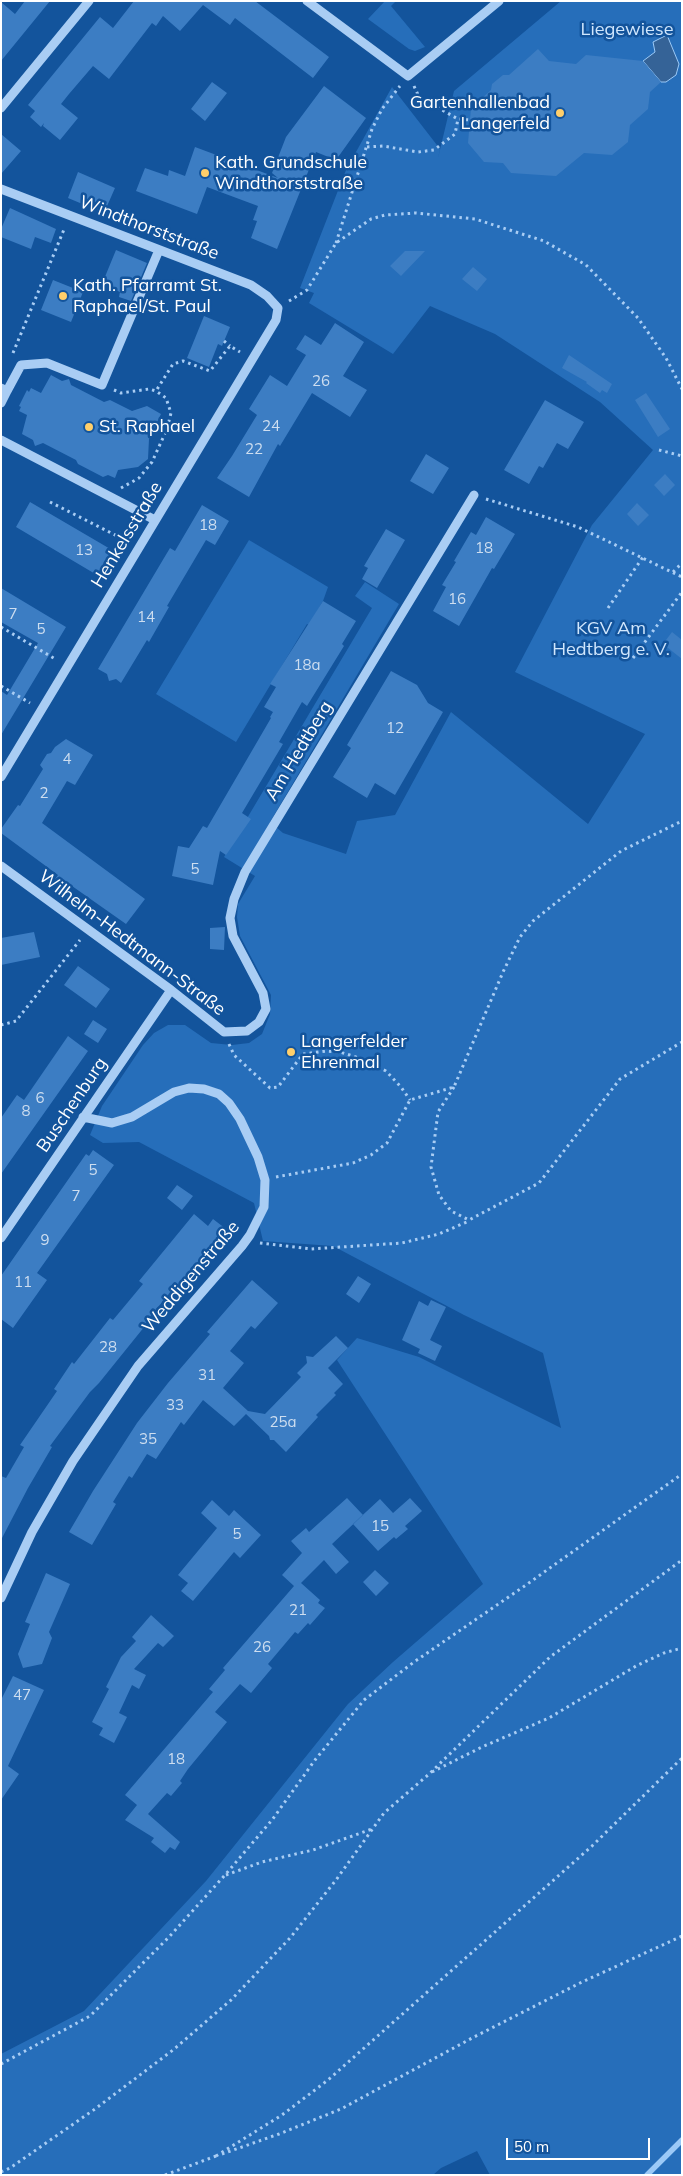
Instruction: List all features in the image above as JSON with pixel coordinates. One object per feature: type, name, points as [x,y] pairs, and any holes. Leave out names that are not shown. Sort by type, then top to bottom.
[{"type":"street","points":[[1,108],[89,1]]},
{"type":"street","points":[[307,1],[408,76],[500,1]]},
{"type":"street","name":"Windthorststraße","points":[[1,189],[251,284],[267,296],[278,308]]},
{"type":"street","points":[[1,404],[4,390],[21,365],[47,363],[102,385],[159,250]]},
{"type":"street","name":"Henkelsstraße","points":[[1,777],[276,320],[278,308]]},
{"type":"street","points":[[1,440],[155,520]]},
{"type":"street","name":"Am Hedtberg","points":[[247,1031],[258,1022],[266,1009],[263,993],[233,936],[230,918],[234,899],[245,872],[474,495]]},
{"type":"street","name":"Wilhelm-Hedtmann-Straße","points":[[1,866],[171,990],[224,1032],[247,1031]]},
{"type":"street","name":"Buschenburg","points":[[1,1238],[171,990]]},
{"type":"street","name":"Weddigenstraße","points":[[1,1598],[32,1532],[73,1461],[138,1366],[250,1235],[264,1207],[265,1180],[258,1157],[229,1103],[219,1094],[204,1089],[189,1088],[174,1092],[132,1117],[112,1123],[83,1117]]},
{"type":"path","points":[[278,308],[307,290],[336,243],[368,147],[372,129],[382,109],[408,76],[420,97],[458,119],[470,120]]},
{"type":"path","points":[[368,147],[383,146],[418,152],[434,150],[455,134],[458,119]]},
{"type":"path","points":[[336,243],[371,219],[385,215],[416,212],[475,219],[544,241],[566,251],[586,265],[638,318],[666,358],[682,389]]},
{"type":"path","points":[[21,365],[13,354],[70,215]]},
{"type":"path","points":[[224,341],[252,359]]},
{"type":"path","points":[[156,391],[173,364],[183,361],[210,372],[230,346]]},
{"type":"path","points":[[102,385],[121,392],[149,389],[156,391],[166,398],[171,413],[160,447],[152,462],[139,478],[107,494]]},
{"type":"path","points":[[659,450],[682,456]]},
{"type":"path","points":[[474,495],[578,527],[682,577]]},
{"type":"path","points":[[50,502],[139,547]]},
{"type":"path","points":[[608,608],[643,557]]},
{"type":"path","points":[[673,572],[682,563]]},
{"type":"path","points":[[633,658],[682,592]]},
{"type":"path","points":[[1,627],[67,667]]},
{"type":"path","points":[[1,686],[42,710]]},
{"type":"path","points":[[469,1220],[451,1212],[438,1195],[431,1168],[438,1112],[454,1087],[520,937],[533,921],[579,882],[621,851],[682,821]]},
{"type":"path","points":[[1,1025],[16,1021],[88,929]]},
{"type":"path","points":[[224,1032],[234,1056],[270,1088],[278,1087],[303,1054],[340,1052],[386,1071],[410,1100]]},
{"type":"path","points":[[250,1235],[262,1245],[312,1249],[365,1247],[402,1243],[439,1234],[540,1183],[620,1079],[682,1042]]},
{"type":"path","points":[[265,1180],[353,1163],[371,1155],[387,1142],[410,1100],[454,1087]]},
{"type":"path","points":[[1,2064],[90,2016],[169,1937],[272,1820],[315,1760],[364,1700],[414,1662],[682,1474]]},
{"type":"path","points":[[1,2172],[10,2168],[95,2109],[173,2050],[231,2000],[290,1938],[336,1880],[384,1813],[428,1775],[550,1657],[682,1560]]},
{"type":"path","points":[[428,1775],[482,1747],[549,1718],[636,1666],[664,1653],[682,1648]]},
{"type":"path","points":[[216,2156],[282,2115],[328,2080],[592,1846],[682,1758]]},
{"type":"path","points":[[225,1875],[262,1862],[313,1850],[373,1829]]},
{"type":"path","points":[[165,2175],[279,2134],[341,2109],[474,2037],[580,1983],[682,1936]]},
{"type":"green space","points":[[385,1],[396,1],[391,6],[425,47],[415,51],[409,49],[368,19]]},
{"type":"green space","points":[[561,1],[682,1],[682,2175],[490,2175],[477,2151],[441,2168],[433,2175],[1,2175],[1,2054],[84,2011],[206,1881],[348,1704],[483,1584],[337,1360],[357,1338],[419,1357],[561,1428],[543,1353],[464,1315],[333,1246],[263,1241],[254,1203],[139,1142],[103,1143],[90,1135],[102,1106],[143,1045],[154,1033],[168,1025],[185,1025],[211,1043],[232,1045],[249,1043],[262,1034],[270,1014],[271,995],[240,936],[237,917],[238,904],[255,876],[224,857],[372,608],[355,596],[365,582],[399,604],[270,822],[283,833],[346,854],[357,821],[395,815],[451,712],[588,824],[645,734],[515,672],[592,525],[653,450],[600,402],[495,334],[430,306],[393,354],[309,303],[314,293],[300,288],[346,170],[392,87],[440,149],[438,158],[454,91]]},
{"type":"green space","points":[[249,540],[328,587],[323,601],[309,625],[307,624],[236,742],[156,694]]},
{"type":"shaded area","points":[[667,35],[679,64],[676,75],[666,82],[661,82],[643,61],[655,52],[653,42]]},
{"type":"building","points":[[25,1],[50,1],[1,61],[1,2],[15,14]]},
{"type":"building","points":[[134,1],[255,1],[329,57],[313,78],[235,18],[230,25],[203,5],[180,31],[163,16],[156,26],[152,23],[109,79],[93,66],[69,94],[61,104],[78,118],[60,140],[43,126],[44,123],[41,127],[30,117],[35,111],[28,105],[100,17],[113,28]]},
{"type":"building","points":[[538,49],[549,61],[576,64],[586,55],[643,61],[661,82],[650,92],[648,109],[630,125],[628,142],[612,155],[584,153],[556,176],[511,173],[503,163],[484,162],[468,143],[471,108],[491,90],[492,84],[503,75],[509,75]]},
{"type":"building","points":[[212,82],[227,93],[205,121],[191,109]]},
{"type":"building","points":[[324,86],[366,118],[336,160],[316,152],[277,249],[251,238],[257,221],[253,220],[258,206],[207,187],[197,214],[136,191],[145,168],[168,176],[169,170],[185,176],[195,147],[278,178],[272,173],[286,137]]},
{"type":"building","points":[[1,134],[21,151],[1,174]]},
{"type":"building","points":[[78,172],[115,188],[104,213],[68,198]]},
{"type":"building","points":[[10,208],[56,229],[51,243],[35,237],[31,249],[1,237],[1,229]]},
{"type":"building","points":[[116,250],[147,263],[131,301],[119,297],[120,292],[102,284]]},
{"type":"building","points":[[405,251],[425,251],[401,276],[390,266]]},
{"type":"building","points":[[473,267],[487,279],[477,291],[462,279]]},
{"type":"building","points":[[53,280],[83,292],[71,322],[41,310]]},
{"type":"building","points":[[204,316],[230,327],[222,346],[218,344],[209,367],[187,358]]},
{"type":"building","points":[[335,323],[364,342],[343,376],[367,390],[350,417],[312,393],[280,446],[278,444],[249,497],[217,478],[257,415],[249,409],[270,375],[287,386],[306,355],[296,349],[305,335],[321,345]]},
{"type":"building","points":[[569,355],[612,384],[607,393],[602,390],[600,393],[587,382],[562,368]]},
{"type":"building","name":"St. Raphael","points":[[51,375],[62,381],[69,379],[71,385],[104,402],[110,400],[132,411],[147,406],[161,414],[149,439],[148,459],[138,467],[118,470],[115,478],[108,475],[103,477],[43,443],[35,446],[33,440],[22,434],[27,415],[19,411],[21,407],[19,406],[27,390],[29,392],[31,388],[41,393]]},
{"type":"building","points":[[646,393],[670,429],[658,437],[635,400]]},
{"type":"building","points":[[545,400],[584,422],[568,449],[557,443],[543,468],[539,466],[529,484],[504,470]]},
{"type":"building","points":[[426,454],[449,468],[433,494],[410,481]]},
{"type":"building","points":[[665,474],[675,485],[664,496],[654,485]]},
{"type":"building","points":[[30,502],[112,550],[97,575],[16,527]]},
{"type":"building","points":[[637,503],[649,515],[638,526],[627,514]]},
{"type":"building","points":[[202,505],[229,521],[215,545],[206,540],[167,606],[169,607],[149,642],[147,640],[121,683],[116,679],[109,681],[107,674],[98,669],[170,548],[175,551]]},
{"type":"building","points":[[486,517],[515,534],[494,569],[492,568],[459,626],[433,611],[446,587],[442,585],[456,562],[454,561],[471,532],[476,535]]},
{"type":"building","points":[[386,529],[405,540],[377,588],[362,579],[368,568],[364,566]]},
{"type":"building","points":[[1,588],[66,627],[1,735],[1,691],[7,695],[38,643],[1,622]]},
{"type":"building","points":[[323,601],[356,621],[342,644],[344,646],[307,706],[302,702],[279,742],[283,744],[242,813],[251,819],[226,855],[220,851],[213,885],[172,876],[178,846],[189,848],[203,826],[207,828],[271,718],[273,712],[264,707],[276,687],[270,684]]},
{"type":"building","points":[[672,632],[682,640],[682,659],[663,644]]},
{"type":"building","points":[[391,671],[417,685],[428,703],[443,712],[395,795],[375,783],[367,798],[333,777],[351,748],[347,745]]},
{"type":"building","points":[[66,739],[93,755],[75,785],[67,781],[42,823],[145,899],[126,924],[72,886],[69,893],[53,882],[58,875],[1,833],[1,829],[18,805],[20,806],[43,769],[40,765],[47,754],[51,753],[55,747]]},
{"type":"building","points":[[225,927],[224,950],[210,949],[210,928]]},
{"type":"building","points":[[34,932],[40,957],[1,965],[1,938]]},
{"type":"building","points":[[78,966],[110,989],[96,1008],[64,985]]},
{"type":"building","points":[[93,1020],[107,1029],[98,1043],[84,1034]]},
{"type":"building","points":[[68,1036],[88,1051],[1,1174],[1,1118],[17,1095],[24,1100]]},
{"type":"building","points":[[93,1150],[114,1165],[37,1273],[47,1280],[13,1328],[1,1319],[1,1276],[86,1154],[89,1156]]},
{"type":"building","points":[[177,1185],[193,1196],[182,1210],[167,1198]]},
{"type":"building","points":[[194,1214],[208,1226],[213,1219],[226,1229],[171,1295],[169,1294],[147,1320],[149,1321],[90,1392],[50,1446],[52,1447],[1,1540],[1,1476],[6,1478],[24,1447],[20,1445],[57,1391],[54,1389],[72,1362],[74,1364],[110,1318],[113,1320],[143,1284],[139,1281]]},
{"type":"building","points":[[358,1276],[371,1284],[359,1303],[346,1294]]},
{"type":"building","points":[[252,1280],[278,1303],[255,1329],[251,1326],[230,1351],[244,1363],[223,1388],[248,1411],[265,1414],[301,1377],[297,1373],[307,1363],[306,1356],[313,1357],[336,1336],[348,1348],[328,1368],[343,1384],[334,1393],[336,1395],[316,1415],[318,1417],[286,1452],[274,1440],[270,1440],[269,1436],[246,1414],[234,1426],[203,1400],[184,1425],[181,1422],[156,1459],[147,1454],[132,1478],[129,1476],[113,1502],[116,1504],[92,1545],[69,1532],[137,1423],[210,1334],[207,1332]]},
{"type":"building","points":[[431,1300],[446,1307],[430,1340],[442,1346],[435,1361],[418,1353],[420,1349],[402,1340],[419,1301],[428,1306]]},
{"type":"building","points":[[347,1498],[363,1515],[332,1544],[349,1562],[336,1574],[324,1560],[301,1583],[320,1600],[318,1603],[325,1608],[310,1625],[308,1623],[298,1634],[295,1632],[268,1664],[272,1668],[251,1693],[240,1684],[215,1712],[227,1722],[188,1769],[180,1781],[182,1783],[171,1796],[167,1793],[148,1814],[180,1842],[175,1850],[170,1847],[165,1853],[151,1842],[154,1838],[125,1820],[137,1805],[125,1795],[213,1692],[209,1689],[225,1670],[223,1668],[294,1586],[282,1575],[302,1553],[291,1541],[306,1528],[309,1532]]},
{"type":"building","points":[[410,1498],[422,1511],[405,1526],[408,1529],[396,1539],[394,1537],[378,1551],[353,1524],[380,1499],[393,1513]]},
{"type":"building","points":[[212,1500],[229,1516],[234,1510],[261,1535],[240,1558],[234,1552],[193,1601],[181,1591],[188,1583],[178,1575],[217,1528],[201,1513]]},
{"type":"building","points":[[375,1570],[389,1583],[376,1596],[363,1582]]},
{"type":"building","points":[[46,1573],[70,1584],[49,1632],[52,1638],[42,1664],[23,1668],[18,1654],[30,1624],[25,1622]]},
{"type":"building","points":[[151,1615],[174,1636],[163,1647],[158,1643],[134,1669],[146,1675],[139,1689],[132,1685],[119,1713],[127,1717],[114,1743],[99,1735],[103,1728],[92,1722],[109,1689],[106,1687],[121,1657],[136,1641],[132,1637]]},
{"type":"building","points":[[13,1676],[44,1690],[8,1766],[19,1774],[1,1800],[1,1700]]},
{"type":"waterway","points":[[647,2175],[682,2140]]},
{"type":"place","name":"Gartenhallenbad Langerfeld","points":[[560,113]]},
{"type":"place","name":"Kath. Grundschule Windthorststraße","points":[[205,173]]},
{"type":"place","name":"Kath. Pfarramt St. Raphael/St. Paul","points":[[63,296]]},
{"type":"place","name":"St. Raphael","points":[[89,427]]},
{"type":"place","name":"Langerfelder Ehrenmal","points":[[291,1052]]},
{"type":"park label","name":"Liegewiese","points":[[627,30]]},
{"type":"park label","name":"KGV Am Hedtberg e. V.","points":[[611,639]]}]
